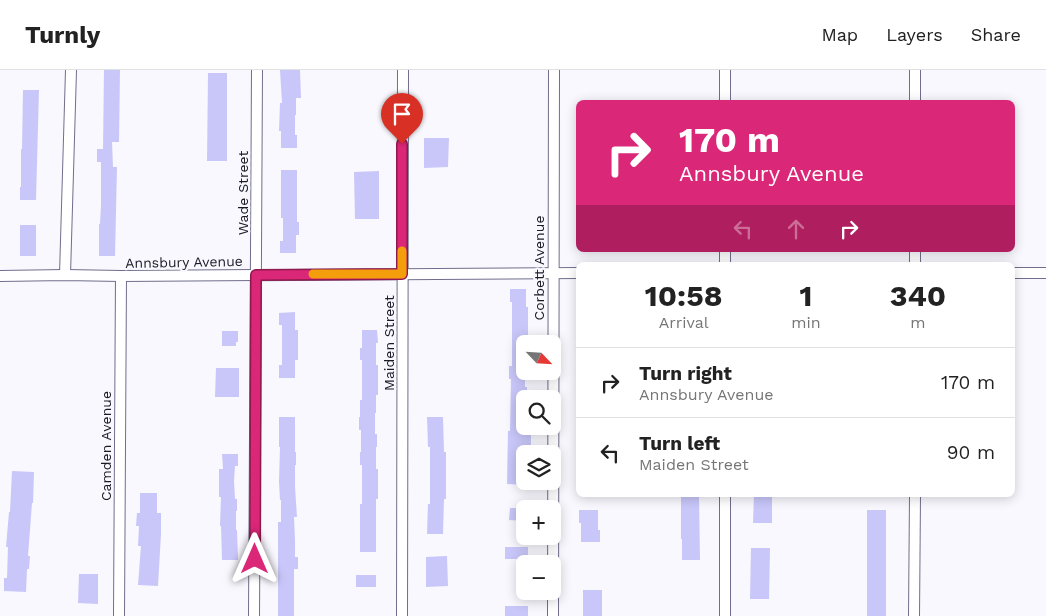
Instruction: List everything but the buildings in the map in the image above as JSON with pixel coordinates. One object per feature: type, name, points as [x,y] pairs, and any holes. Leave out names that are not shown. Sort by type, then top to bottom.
[{"type":"street","points":[[65,275],[71,70]]},
{"type":"street","name":"Wade Street","points":[[254,616],[257,70]]},
{"type":"street","name":"Maiden Street","points":[[402,616],[403,70]]},
{"type":"street","name":"Corbett Avenue","points":[[553,616],[554,70]]},
{"type":"street","points":[[725,70],[725,100]]},
{"type":"street","points":[[915,70],[915,100]]},
{"type":"street","name":"Annsbury Avenue","points":[[0,276],[576,273]]},
{"type":"street","points":[[1015,273],[1046,273]]},
{"type":"street","name":"Camden Avenue","points":[[119,616],[121,276]]},
{"type":"street","points":[[725,497],[725,616]]},
{"type":"street","points":[[914,616],[915,497]]},
{"type":"slow traffic","points":[[313,274],[402,274],[402,251]]},
{"type":"route","points":[[255,559],[256,275],[402,274],[402,144]]}]
